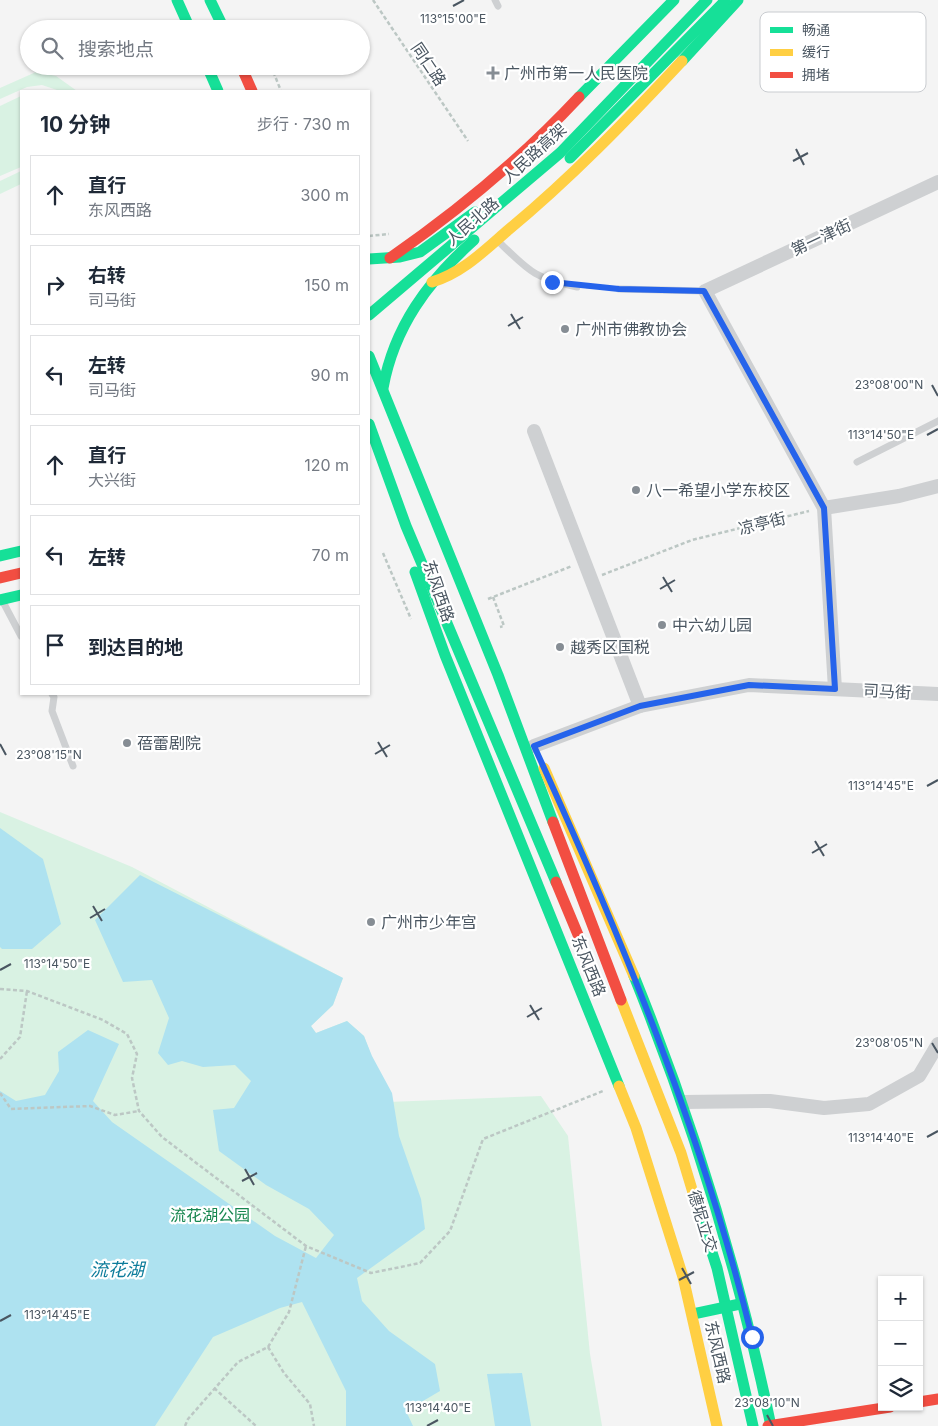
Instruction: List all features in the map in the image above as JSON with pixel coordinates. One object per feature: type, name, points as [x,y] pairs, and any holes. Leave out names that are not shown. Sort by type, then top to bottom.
[{"type":"main road","points":[[177,0],[186,20]]},
{"type":"main road","points":[[210,0],[220,20]]},
{"type":"main road","points":[[390,258],[434,227],[540,136],[633,39],[674,0]]},
{"type":"main road","name":"人民北路","points":[[370,259],[410,255],[431,245],[458,225],[544,153],[693,0]]},
{"type":"main road","name":"人民路高架","points":[[370,314],[560,153],[671,35],[708,0]]},
{"type":"main road","name":"人民北路","points":[[383,388],[385,367],[393,342],[432,282],[461,251],[562,165],[703,21],[727,0]]},
{"type":"main road","points":[[410,255],[432,282],[446,279],[497,240],[539,206],[574,174],[738,0]]},
{"type":"main road","points":[[211,75],[218,90]]},
{"type":"main road","points":[[245,75],[252,90]]},
{"type":"main road","name":"东风西路","points":[[370,358],[498,675],[582,900],[632,1025]]},
{"type":"main road","name":"东风西路","points":[[370,427],[406,526],[585,952]]},
{"type":"main road","points":[[370,456],[406,526]]},
{"type":"main road","name":"东风西路","points":[[406,526],[412,560],[424,602],[620,1085],[653,1175],[693,1314],[717,1426]]},
{"type":"main road","points":[[0,556],[20,551]]},
{"type":"main road","points":[[0,578],[20,573]]},
{"type":"main road","points":[[1,600],[20,595]]},
{"type":"main road","name":"东风西路","points":[[498,675],[534,746],[627,957],[682,1102],[722,1225],[743,1303],[770,1425]]},
{"type":"main road","name":"德坭立交","points":[[632,1025],[678,1144],[706,1232],[732,1328],[753,1426]]},
{"type":"main road","points":[[708,1299],[715,1326]]},
{"type":"main road","points":[[693,1314],[743,1303]]},
{"type":"main road","points":[[923,1401],[938,1399]]},
{"type":"main road","points":[[770,1425],[878,1409]]},
{"type":"street","name":"第一津街","points":[[704,291],[938,182]]},
{"type":"street","points":[[704,291],[824,508],[835,689]]},
{"type":"street","points":[[534,430],[640,706]]},
{"type":"street","points":[[824,508],[899,496],[938,486]]},
{"type":"street","name":"司马街","points":[[534,746],[640,706],[749,685],[938,694]]},
{"type":"street","points":[[682,1102],[770,1101],[824,1108],[869,1104],[919,1076],[938,1044]]},
{"type":"lane","points":[[497,240],[530,272],[552,282],[577,286]]},
{"type":"lane","points":[[619,289],[704,291]]},
{"type":"lane","points":[[857,462],[938,421]]},
{"type":"lane","points":[[1,600],[20,634]]},
{"type":"lane","points":[[53,695],[52,711],[74,766]]},
{"type":"path","name":"同仁路","points":[[373,0],[468,141]]},
{"type":"path","points":[[275,75],[282,90]]},
{"type":"path","points":[[370,236],[389,234]]},
{"type":"path","points":[[577,286],[619,289]]},
{"type":"path","name":"凉亭街","points":[[592,579],[692,540],[824,508]]},
{"type":"path","points":[[493,607],[501,628],[504,626],[493,597],[585,560]]},
{"type":"path","points":[[0,988],[27,991],[77,1009],[127,1034],[137,1054],[132,1078],[140,1111],[162,1137],[306,1246],[371,1273],[420,1263],[450,1231],[484,1139],[620,1085]]},
{"type":"path","points":[[0,1059],[20,1037],[27,991]]},
{"type":"path","points":[[0,1093],[12,1109],[90,1106],[115,1115],[140,1111]]},
{"type":"path","points":[[185,1426],[188,1419],[238,1362],[268,1347],[289,1312],[306,1246]]},
{"type":"path","points":[[268,1347],[284,1373],[310,1404],[314,1426]]},
{"type":"path","points":[[214,1388],[256,1426]]},
{"type":"green space","points":[[29,75],[51,75],[56,76],[76,90],[57,90],[42,85],[27,87],[0,99],[0,88]]},
{"type":"green space","points":[[20,96],[20,167],[0,176],[0,106]]},
{"type":"green space","points":[[20,171],[20,184],[0,194],[0,181]]},
{"type":"green space","name":"流花湖公园","points":[[0,812],[132,867],[343,978],[333,1005],[311,1026],[316,1033],[347,1021],[364,1036],[388,1102],[541,1096],[568,1136],[590,1354],[602,1426],[0,1426]]},
{"type":"water","points":[[0,828],[43,859],[61,924],[32,949],[2,949],[0,947]]},
{"type":"water","name":"流花湖","points":[[140,875],[343,978],[333,1005],[311,1026],[316,1033],[347,1021],[364,1036],[372,1056],[392,1093],[399,1136],[421,1199],[425,1229],[357,1278],[362,1301],[389,1331],[435,1364],[440,1391],[406,1411],[413,1426],[346,1426],[346,1391],[302,1302],[280,1308],[213,1337],[155,1426],[0,1426],[0,1091],[16,1101],[45,1095],[59,1071],[58,1052],[88,1030],[119,1044],[93,1101],[112,1122],[275,1236],[316,1258],[334,1235],[309,1209],[266,1185],[219,1151],[213,1110],[234,1108],[251,1081],[235,1065],[203,1067],[182,1061],[168,1065],[158,1053],[169,1018],[152,980],[123,982],[95,920]]},
{"type":"water","points":[[522,1373],[531,1426],[495,1426],[487,1374]]},
{"type":"traffic: fast","points":[[177,0],[186,20]]},
{"type":"traffic: fast","points":[[210,0],[220,20]]},
{"type":"traffic: fast","points":[[579,97],[674,0]]},
{"type":"traffic: fast","points":[[370,314],[560,153],[707,0]]},
{"type":"traffic: fast","points":[[682,61],[738,0]]},
{"type":"traffic: fast","points":[[570,158],[725,1]]},
{"type":"traffic: fast","points":[[211,75],[218,90]]},
{"type":"traffic: fast","points":[[370,259],[400,257],[420,252],[475,212]]},
{"type":"traffic: fast","points":[[383,388],[395,345],[415,306],[442,272],[474,240]]},
{"type":"traffic: fast","points":[[370,358],[498,675],[553,822]]},
{"type":"traffic: fast","points":[[370,427],[406,526],[556,882]]},
{"type":"traffic: fast","points":[[0,556],[20,551]]},
{"type":"traffic: fast","points":[[415,572],[445,655],[619,1086]]},
{"type":"traffic: fast","points":[[0,600],[20,595]]},
{"type":"traffic: fast","points":[[634,976],[676,1086],[713,1198],[744,1311],[771,1426]]},
{"type":"traffic: fast","points":[[697,1206],[717,1268],[753,1426]]},
{"type":"traffic: fast","points":[[693,1314],[740,1304]]},
{"type":"traffic: slow","points":[[432,282],[453,273],[472,261],[553,191],[598,149],[682,61]]},
{"type":"traffic: slow","points":[[544,768],[634,976]]},
{"type":"traffic: slow","points":[[621,1000],[681,1153],[697,1206]]},
{"type":"traffic: slow","points":[[619,1086],[636,1128],[683,1277],[717,1426]]},
{"type":"traffic: jam","points":[[245,75],[252,90]]},
{"type":"traffic: jam","points":[[390,258],[489,183],[579,97]]},
{"type":"traffic: jam","points":[[0,578],[20,573]]},
{"type":"traffic: jam","points":[[553,822],[621,1000]]},
{"type":"traffic: jam","points":[[556,882],[581,942]]},
{"type":"traffic: jam","points":[[923,1401],[938,1399]]},
{"type":"traffic: jam","points":[[768,1426],[878,1409]]},
{"type":"place","name":"广州市第一人民医院","points":[[493,73]]},
{"type":"place","name":"广州市佛教协会","points":[[565,329]]},
{"type":"place","name":"八一希望小学东校区","points":[[636,490]]},
{"type":"place","name":"中六幼儿园","points":[[662,625]]},
{"type":"place","name":"越秀区国税","points":[[560,647]]},
{"type":"place","name":"蓓蕾剧院","points":[[127,743]]},
{"type":"place","name":"广州市少年宫","points":[[371,922]]},
{"type":"route","points":[[552,282],[619,289],[704,291],[824,508],[835,689],[749,685],[640,706],[534,746],[627,957],[682,1102],[702,1159],[734,1263],[752,1337]]}]
